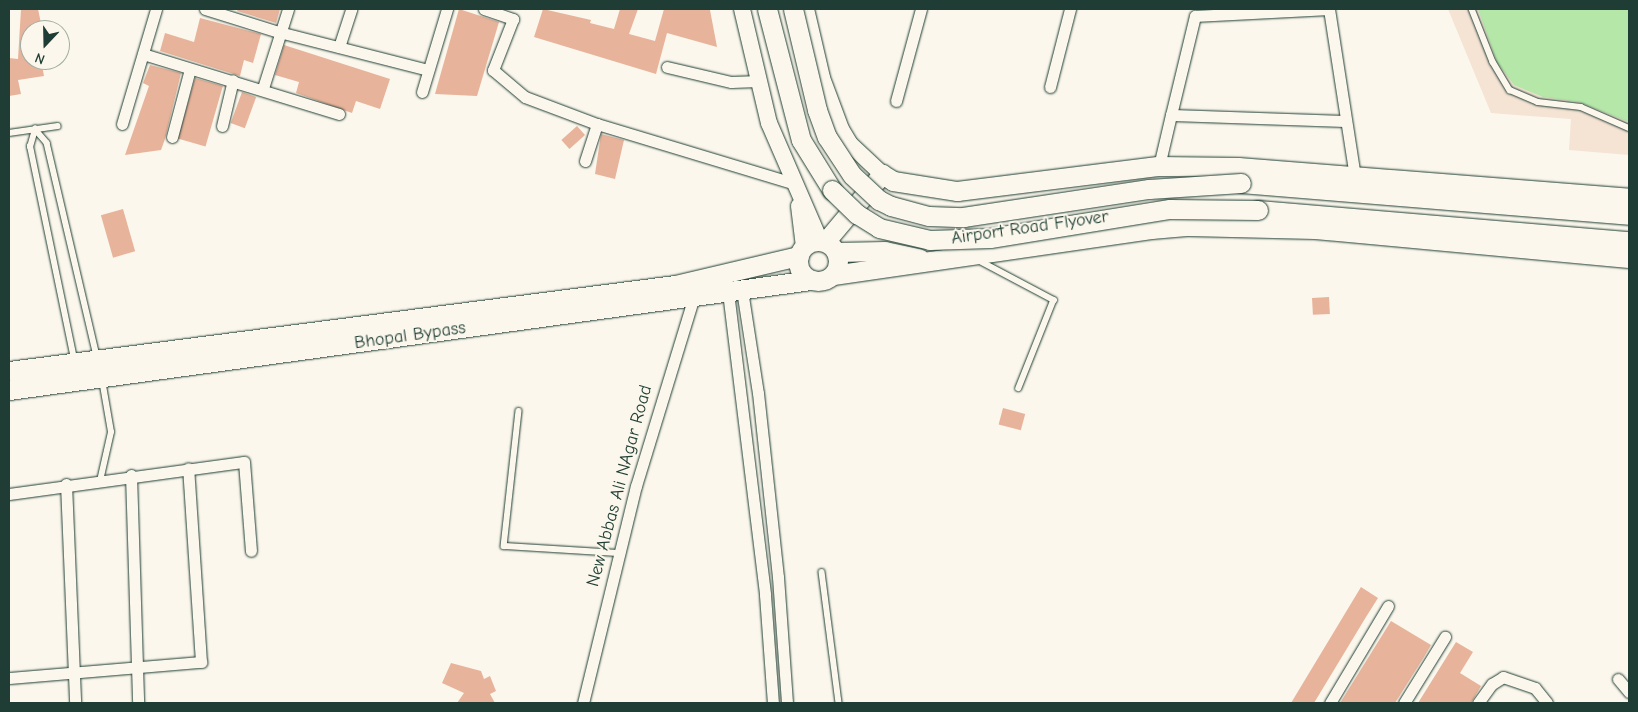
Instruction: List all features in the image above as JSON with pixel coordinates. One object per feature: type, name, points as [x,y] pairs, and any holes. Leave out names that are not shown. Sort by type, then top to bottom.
[{"type":"main road","name":"Airport Road Flyover","points":[[767,9],[801,140],[832,190],[856,214],[880,228],[919,239],[962,240],[1170,209],[1258,210],[1316,221]]},
{"type":"main road","name":"Airport Road Flyover","points":[[793,9],[817,110],[827,137],[852,175],[891,206],[929,216],[963,217],[1166,187],[1241,183],[1350,181]]},
{"type":"main road","points":[[811,280],[802,273],[819,248],[887,178],[957,191],[1158,166],[1238,167],[1629,216]]},
{"type":"main road","points":[[1350,181],[1629,198]]},
{"type":"main road","points":[[932,260],[966,258],[1151,228],[1316,221],[1629,241]]},
{"type":"main road","points":[[1316,221],[1629,258]]},
{"type":"main road","points":[[819,248],[838,264],[833,275]]},
{"type":"main road","name":"Bhopal Bypass","points":[[9,390],[102,378],[696,288],[819,248],[885,251],[932,260]]},
{"type":"main road","name":"Bhopal Bypass","points":[[9,371],[696,288],[735,291],[811,280],[823,281],[833,275],[932,260]]},
{"type":"street","points":[[122,124],[156,9]]},
{"type":"street","points":[[205,9],[222,11],[279,32],[428,70]]},
{"type":"street","points":[[263,88],[279,32],[288,9]]},
{"type":"street","points":[[339,47],[351,9]]},
{"type":"street","points":[[422,92],[446,9]]},
{"type":"street","points":[[484,9],[512,19],[493,70],[526,97],[597,124],[796,184]]},
{"type":"street","points":[[742,9],[769,123],[796,184],[819,248]]},
{"type":"street","points":[[806,9],[822,78],[841,129],[850,144],[887,178]]},
{"type":"street","points":[[896,101],[922,9]]},
{"type":"street","points":[[1050,88],[1070,9]]},
{"type":"street","points":[[1158,166],[1195,16],[1329,9],[1346,121],[1350,181]]},
{"type":"street","points":[[143,54],[190,69],[263,88],[339,114]]},
{"type":"street","points":[[667,67],[731,82],[759,80]]},
{"type":"street","points":[[172,137],[190,69]]},
{"type":"street","points":[[222,126],[233,80]]},
{"type":"street","points":[[1172,115],[1346,121]]},
{"type":"street","points":[[585,161],[597,124]]},
{"type":"street","name":"New Abbas Ali NAgar Road","points":[[583,703],[619,553],[673,355],[696,288]]},
{"type":"street","points":[[735,291],[765,595],[773,703]]},
{"type":"street","points":[[735,291],[758,393],[777,567],[787,703]]},
{"type":"street","points":[[9,494],[66,484],[100,482],[131,475],[244,462],[251,551]]},
{"type":"street","points":[[9,678],[201,662],[188,468]]},
{"type":"street","points":[[131,475],[138,703]]},
{"type":"street","points":[[66,484],[76,672],[75,703]]},
{"type":"street","points":[[1330,703],[1388,606]]},
{"type":"street","points":[[1404,703],[1444,637]]},
{"type":"street","points":[[1478,703],[1492,684],[1504,677],[1535,688],[1546,703]]},
{"type":"street","points":[[1618,679],[1629,692]]},
{"type":"lane","points":[[1472,9],[1493,62],[1510,90],[1538,102],[1582,107],[1629,128]]},
{"type":"lane","points":[[9,133],[58,126]]},
{"type":"lane","points":[[35,129],[47,143],[102,378],[111,432],[100,482]]},
{"type":"lane","points":[[35,129],[30,147],[80,381]]},
{"type":"lane","points":[[966,258],[977,259],[1054,300],[1019,388]]},
{"type":"lane","points":[[519,411],[504,546],[619,553]]},
{"type":"lane","points":[[822,572],[839,703]]},
{"type":"shaded area","points":[[1448,9],[1629,9],[1629,155],[1569,150],[1571,119],[1491,113]]},
{"type":"green space","points":[[1478,9],[1629,9],[1629,122],[1579,102],[1543,97],[1514,85],[1497,62]]},
{"type":"building","points":[[21,9],[38,9],[40,20],[20,20]]},
{"type":"building","points":[[238,9],[280,9],[276,23],[237,11]]},
{"type":"building","points":[[459,9],[499,22],[477,96],[435,94]]},
{"type":"building","points":[[543,9],[591,20],[590,23],[614,29],[620,9],[638,9],[629,34],[655,41],[664,9],[710,10],[717,47],[667,33],[656,74],[534,37]]},
{"type":"building","points":[[200,18],[261,34],[253,63],[244,60],[240,76],[160,51],[165,33],[194,42]]},
{"type":"building","points":[[20,26],[20,70],[43,70],[44,76],[18,80],[21,94],[9,96],[9,58],[18,59]]},
{"type":"building","points":[[284,45],[390,79],[380,109],[356,101],[352,113],[296,93],[299,82],[275,75]]},
{"type":"building","points":[[150,65],[181,73],[165,139],[161,150],[125,155],[149,86],[143,83]]},
{"type":"building","points":[[195,78],[223,86],[206,147],[178,139]]},
{"type":"building","points":[[242,92],[256,97],[245,128],[231,123]]},
{"type":"building","points":[[577,126],[585,135],[569,149],[561,140]]},
{"type":"building","points":[[601,134],[624,140],[615,179],[595,174]]},
{"type":"building","points":[[123,209],[135,251],[113,258],[101,215]]},
{"type":"building","points":[[1329,297],[1330,314],[1313,315],[1312,298]]},
{"type":"building","points":[[1003,408],[1025,414],[1021,430],[999,424]]},
{"type":"building","points":[[1361,587],[1378,598],[1314,703],[1291,703]]},
{"type":"building","points":[[1391,621],[1431,645],[1424,657],[1395,703],[1340,703]]},
{"type":"building","points":[[1456,642],[1473,652],[1460,673],[1481,686],[1471,703],[1418,703]]},
{"type":"building","points":[[451,663],[481,671],[484,679],[490,676],[496,691],[490,694],[495,703],[457,703],[464,693],[442,683]]}]
